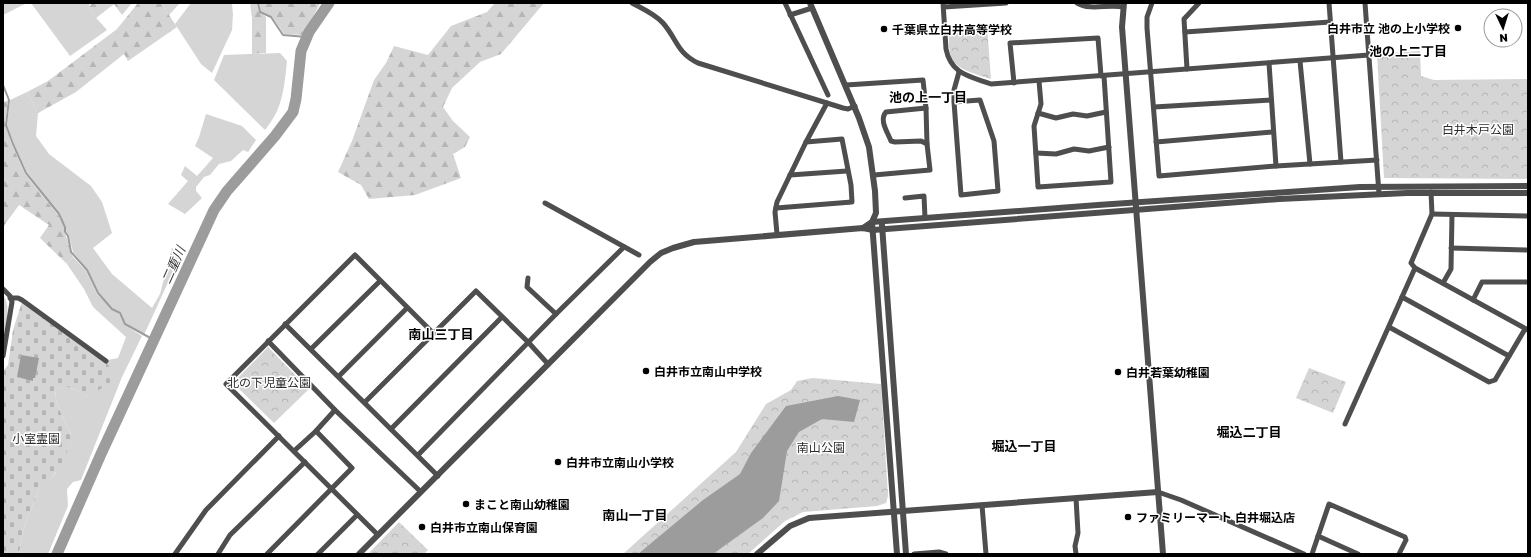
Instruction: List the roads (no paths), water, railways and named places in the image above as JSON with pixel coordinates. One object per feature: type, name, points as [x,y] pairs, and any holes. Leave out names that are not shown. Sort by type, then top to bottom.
[{"type":"street","points":[[632,3],[662,22],[682,53],[698,63],[827,104],[843,108],[855,106]]},
{"type":"street","points":[[785,3],[828,95]]},
{"type":"street","points":[[1006,3],[944,5],[947,55],[952,66],[959,72],[991,84],[1369,55]]},
{"type":"street","points":[[1077,3],[1089,8],[1124,5],[1122,27],[1163,554]]},
{"type":"street","points":[[1152,3],[1147,17],[1147,28],[1160,176],[1276,166],[1377,160]]},
{"type":"street","points":[[1187,69],[1184,19],[1199,3]]},
{"type":"street","points":[[1329,3],[1342,162]]},
{"type":"street","points":[[1365,3],[1379,194]]},
{"type":"street","points":[[790,15],[811,5],[855,106],[869,147],[874,175],[876,213],[881,222],[882,229],[906,554]]},
{"type":"street","points":[[1185,32],[1330,22]]},
{"type":"street","points":[[1014,83],[1010,43],[1098,38],[1106,112],[1111,182],[1038,187],[1034,126],[1041,104],[1039,81]]},
{"type":"street","points":[[1300,61],[1310,164]]},
{"type":"street","points":[[1269,63],[1276,166]]},
{"type":"street","points":[[954,102],[980,100],[994,141],[998,191],[961,195],[954,102],[954,90],[959,72]]},
{"type":"street","points":[[846,85],[923,80],[930,170],[874,175]]},
{"type":"street","points":[[1154,107],[1271,100]]},
{"type":"street","points":[[777,234],[776,208],[806,142],[827,104]]},
{"type":"street","points":[[926,108],[886,112],[883,116],[883,120],[891,141],[921,141],[927,144]]},
{"type":"street","points":[[1038,113],[1056,118],[1073,114],[1087,116],[1106,112]]},
{"type":"street","points":[[1156,142],[1273,132]]},
{"type":"street","points":[[776,208],[852,202],[851,185],[847,171],[842,139],[806,142]]},
{"type":"street","points":[[1036,153],[1056,154],[1074,149],[1089,151],[1108,147]]},
{"type":"street","points":[[790,175],[847,171]]},
{"type":"street","points":[[863,228],[872,222],[1136,202],[1379,186],[1528,186]]},
{"type":"street","points":[[1389,327],[1489,382],[1495,380],[1527,329],[1415,268],[1411,263],[1432,214],[1431,192]]},
{"type":"street","points":[[359,554],[633,278],[661,253],[673,248],[694,242],[777,234],[863,228],[873,230],[1279,199],[1431,192],[1528,193]]},
{"type":"street","points":[[905,198],[924,196],[926,218]]},
{"type":"street","points":[[544,203],[640,255]]},
{"type":"street","points":[[876,213],[872,222],[897,554]]},
{"type":"street","points":[[1432,214],[1528,216]]},
{"type":"street","points":[[1442,283],[1451,269],[1452,215]]},
{"type":"street","points":[[418,455],[528,342],[624,247]]},
{"type":"street","points":[[1451,248],[1528,250]]},
{"type":"street","points":[[378,535],[226,384],[355,255],[433,333]]},
{"type":"street","points":[[1345,424],[1415,268]]},
{"type":"street","points":[[528,278],[527,287],[556,314]]},
{"type":"street","points":[[311,349],[380,281]]},
{"type":"street","points":[[1473,300],[1482,282],[1528,282]]},
{"type":"street","points":[[3,289],[7,291],[10,298],[11,310],[3,356]]},
{"type":"street","points":[[364,402],[476,291],[528,342],[548,364]]},
{"type":"street","points":[[10,298],[15,297],[22,300],[106,361]]},
{"type":"street","points":[[1402,297],[1509,356]]},
{"type":"street","points":[[338,376],[407,308]]},
{"type":"street","points":[[391,429],[502,317]]},
{"type":"street","points":[[285,324],[438,476]]},
{"type":"street","points":[[268,341],[335,410],[421,492]]},
{"type":"street","points":[[294,451],[316,431],[335,410]]},
{"type":"street","points":[[267,554],[352,468],[316,431]]},
{"type":"street","points":[[175,554],[206,510],[279,436]]},
{"type":"street","points":[[218,554],[230,535],[305,462]]},
{"type":"street","points":[[757,554],[790,526],[809,518],[1158,492],[1181,500],[1304,554]]},
{"type":"street","points":[[1076,498],[1078,533],[1075,546],[1076,554]]},
{"type":"street","points":[[1312,554],[1329,504],[1405,537],[1406,540],[1399,554]]},
{"type":"street","points":[[982,506],[986,554]]},
{"type":"street","points":[[318,554],[357,515]]},
{"type":"street","points":[[1318,536],[1358,554]]},
{"type":"street","points":[[914,554],[939,552],[946,554]]},
{"type":"waterway","points":[[258,3],[260,12],[271,17],[283,35],[307,37]]},
{"type":"waterway","name":"二重川","points":[[57,554],[101,454],[214,210],[227,191],[275,136],[293,112],[296,99],[301,51],[309,32],[329,3]]},
{"type":"waterway","points":[[3,85],[9,100],[6,125],[13,144],[26,173],[59,214],[65,227],[65,232],[68,236],[71,252],[87,270],[98,293],[112,309],[120,313],[125,324],[154,340]]},
{"type":"place","name":"白井市立 池の上小学校","points":[[1458,28]]},
{"type":"place","name":"千葉県立白井高等学校","points":[[884,29]]},
{"type":"place","name":"白井市立南山中学校","points":[[646,371]]},
{"type":"place","name":"白井若葉幼稚園","points":[[1118,372]]},
{"type":"place","name":"白井市立南山小学校","points":[[558,462]]},
{"type":"place","name":"まこと南山幼稚園","points":[[466,504]]},
{"type":"place","name":"ファミリーマート 白井堀込店","points":[[1128,517]]},
{"type":"place","name":"白井市立南山保育園","points":[[422,527]]},
{"type":"district","name":"池の上二丁目","points":[[1408,51]]},
{"type":"district","name":"池の上一丁目","points":[[928,97]]},
{"type":"district","name":"南山三丁目","points":[[441,334]]},
{"type":"district","name":"堀込二丁目","points":[[1249,432]]},
{"type":"district","name":"堀込一丁目","points":[[1024,446]]},
{"type":"district","name":"南山一丁目","points":[[635,515]]},
{"type":"park label","name":"白井木戸公園","points":[[1478,129]]},
{"type":"park label","name":"北の下児童公園","points":[[269,382]]},
{"type":"park label","name":"小室霊園","points":[[36,438]]},
{"type":"park label","name":"南山公園","points":[[821,447]]}]
